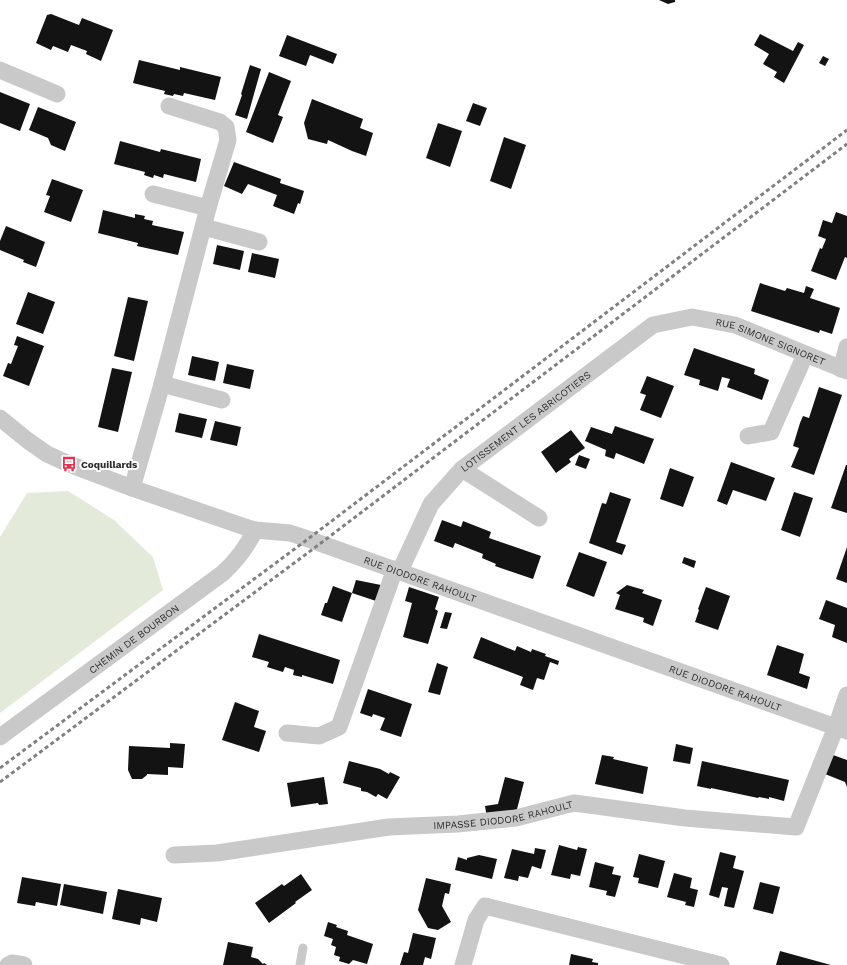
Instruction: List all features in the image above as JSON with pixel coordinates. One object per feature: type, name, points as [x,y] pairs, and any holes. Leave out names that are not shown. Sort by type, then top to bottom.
[{"type":"street","points":[[0,70],[57,94]]},
{"type":"street","points":[[132,488],[162,384],[208,208],[228,140],[226,127],[220,122],[169,106]]},
{"type":"street","points":[[153,194],[208,208]]},
{"type":"street","points":[[204,227],[259,242]]},
{"type":"street","name":"RUE SIMONE SIGNORET","points":[[692,317],[735,324],[844,370]]},
{"type":"street","name":"LOTISSEMENT LES ABRICOTIERS","points":[[287,733],[319,736],[339,727],[398,570],[431,504],[462,469],[653,325],[692,317]]},
{"type":"street","points":[[844,370],[847,347]]},
{"type":"street","points":[[748,436],[771,432],[806,355]]},
{"type":"street","points":[[162,384],[222,400]]},
{"type":"street","name":"RUE DIODORE RAHOULT","points":[[0,418],[47,454],[132,488],[254,530],[290,533],[398,570],[841,729]]},
{"type":"street","points":[[462,469],[539,518]]},
{"type":"street","name":"CHEMIN DE BOURBON","points":[[0,737],[223,573],[237,559],[248,544],[254,530]]},
{"type":"street","points":[[841,729],[847,695]]},
{"type":"street","name":"IMPASSE DIODORE RAHOULT","points":[[174,855],[217,854],[389,827],[458,824],[516,818],[574,803],[685,818],[796,827],[841,729]]},
{"type":"street","points":[[464,965],[476,920],[485,906],[721,965]]},
{"type":"street","points":[[8,965],[12,963],[24,965]]},
{"type":"lane","points":[[300,965],[303,948]]},
{"type":"green space","points":[[68,491],[114,520],[153,557],[163,590],[0,713],[0,537],[27,493]]},
{"type":"building","points":[[659,0],[675,0],[675,2],[668,4]]},
{"type":"building","points":[[51,14],[79,25],[82,18],[113,30],[101,61],[86,54],[87,51],[71,45],[68,52],[53,46],[51,50],[36,43],[47,15]]},
{"type":"building","points":[[760,34],[793,51],[798,42],[804,45],[784,83],[774,77],[777,72],[763,64],[769,54],[754,45]]},
{"type":"building","points":[[287,35],[337,54],[333,64],[310,55],[306,66],[279,56]]},
{"type":"building","points":[[823,56],[829,59],[825,66],[819,63]]},
{"type":"building","points":[[139,60],[180,70],[180,67],[221,77],[215,100],[184,93],[183,96],[174,94],[173,96],[164,94],[165,91],[133,83]]},
{"type":"building","points":[[250,65],[261,69],[247,119],[235,115]]},
{"type":"building","points":[[269,72],[291,81],[278,115],[283,117],[273,143],[246,132]]},
{"type":"building","points":[[0,92],[30,104],[20,131],[0,123]]},
{"type":"building","points":[[312,99],[363,119],[360,128],[373,133],[366,156],[328,140],[327,144],[308,139],[304,123]]},
{"type":"building","points":[[473,103],[487,108],[480,126],[466,121]]},
{"type":"building","points":[[38,107],[76,122],[65,151],[51,145],[48,138],[29,130]]},
{"type":"building","points":[[438,123],[462,131],[450,167],[426,158]]},
{"type":"building","points":[[504,137],[526,145],[511,189],[490,181]]},
{"type":"building","points":[[120,141],[160,152],[161,149],[201,159],[196,182],[164,174],[163,178],[154,175],[153,178],[144,175],[145,172],[114,164]]},
{"type":"building","points":[[234,162],[281,179],[280,183],[304,191],[300,204],[298,203],[294,214],[273,206],[277,195],[248,184],[242,194],[224,186]]},
{"type":"building","points":[[52,179],[83,190],[71,222],[44,212],[50,196],[46,195]]},
{"type":"building","points":[[103,210],[135,218],[135,214],[145,216],[144,219],[153,221],[152,225],[184,232],[178,255],[137,246],[138,243],[98,233]]},
{"type":"building","points":[[836,212],[847,216],[847,258],[845,257],[836,280],[811,271],[820,248],[822,249],[826,239],[818,236],[823,220],[832,223]]},
{"type":"building","points":[[6,226],[45,242],[36,267],[23,262],[24,260],[0,250],[0,241]]},
{"type":"building","points":[[217,245],[244,251],[240,270],[213,264]]},
{"type":"building","points":[[252,253],[279,259],[275,278],[248,272]]},
{"type":"building","points":[[760,283],[785,291],[787,288],[804,293],[806,286],[814,289],[810,298],[840,308],[832,334],[820,330],[819,333],[751,311]]},
{"type":"building","points":[[28,292],[55,302],[43,334],[16,324]]},
{"type":"building","points":[[128,297],[148,301],[134,361],[114,356]]},
{"type":"building","points":[[17,336],[44,346],[29,386],[3,376],[8,363],[11,364],[18,346],[14,345]]},
{"type":"building","points":[[694,348],[755,369],[754,374],[769,380],[762,400],[727,387],[730,379],[722,377],[718,391],[699,385],[700,380],[684,375]]},
{"type":"building","points":[[192,356],[219,362],[215,381],[188,375]]},
{"type":"building","points":[[227,364],[254,370],[250,389],[223,383]]},
{"type":"building","points":[[112,368],[132,372],[118,432],[98,427]]},
{"type":"building","points":[[647,376],[674,386],[661,418],[640,410],[646,395],[640,393]]},
{"type":"building","points":[[819,387],[842,395],[814,475],[791,467],[799,448],[793,446],[800,423],[803,416],[809,418]]},
{"type":"building","points":[[179,413],[207,419],[202,438],[175,432]]},
{"type":"building","points":[[215,421],[241,427],[237,446],[210,440]]},
{"type":"building","points":[[615,426],[654,439],[644,464],[616,453],[614,459],[605,456],[606,450],[585,441],[591,427],[612,434]]},
{"type":"building","points":[[571,430],[585,448],[569,459],[571,462],[556,473],[541,452]]},
{"type":"building","points":[[579,455],[590,459],[586,469],[575,465]]},
{"type":"building","points":[[731,462],[775,478],[766,501],[733,490],[727,505],[717,501]]},
{"type":"building","points":[[847,465],[847,513],[831,508]]},
{"type":"building","points":[[670,468],[694,477],[683,507],[660,499]]},
{"type":"building","points":[[610,492],[631,499],[616,542],[626,545],[622,555],[589,543],[602,503],[606,504]]},
{"type":"building","points":[[794,492],[813,498],[800,537],[781,530]]},
{"type":"building","points":[[442,520],[461,527],[463,521],[491,532],[489,538],[541,556],[533,579],[495,566],[496,564],[482,558],[483,554],[455,543],[453,548],[434,541]]},
{"type":"building","points":[[847,547],[847,583],[836,579]]},
{"type":"building","points":[[579,552],[607,562],[594,597],[566,586]]},
{"type":"building","points":[[684,557],[696,561],[694,568],[682,563]]},
{"type":"building","points":[[356,580],[381,585],[376,601],[352,593]]},
{"type":"building","points":[[627,585],[644,590],[642,593],[662,600],[653,626],[643,622],[644,618],[615,609],[620,595],[616,593]]},
{"type":"building","points":[[333,586],[352,593],[342,622],[321,615]]},
{"type":"building","points":[[409,587],[439,597],[435,609],[438,611],[428,644],[403,637],[412,603],[405,601]]},
{"type":"building","points":[[706,587],[730,596],[718,630],[695,622]]},
{"type":"building","points":[[826,600],[847,608],[847,643],[832,637],[835,625],[819,619]]},
{"type":"building","points":[[445,612],[452,613],[447,629],[440,628]]},
{"type":"building","points":[[259,634],[340,660],[333,684],[302,675],[302,677],[293,675],[294,670],[285,667],[283,672],[267,667],[269,662],[252,657]]},
{"type":"building","points":[[481,637],[515,651],[517,646],[531,652],[532,649],[546,654],[545,656],[559,661],[558,665],[550,662],[544,680],[537,678],[533,690],[520,685],[523,677],[473,658]]},
{"type":"building","points":[[777,645],[804,654],[799,673],[810,677],[807,689],[767,675]]},
{"type":"building","points":[[437,663],[448,667],[440,695],[428,692]]},
{"type":"building","points":[[368,689],[412,704],[401,737],[380,730],[385,718],[373,714],[372,717],[360,713]]},
{"type":"building","points":[[235,702],[259,711],[254,727],[266,731],[259,752],[222,740]]},
{"type":"building","points":[[170,743],[185,744],[183,768],[168,767],[168,775],[147,774],[142,779],[132,779],[128,770],[129,746],[170,748]]},
{"type":"building","points":[[676,744],[693,748],[690,764],[673,761]]},
{"type":"building","points":[[602,755],[648,767],[643,794],[595,784]]},
{"type":"building","points":[[833,755],[847,760],[847,787],[845,782],[825,774]]},
{"type":"building","points":[[349,761],[380,769],[389,774],[390,772],[400,777],[387,799],[378,794],[376,797],[367,792],[361,791],[361,788],[343,783]]},
{"type":"building","points":[[702,761],[789,780],[784,801],[769,797],[769,799],[758,798],[697,786]]},
{"type":"building","points":[[324,777],[328,804],[319,805],[318,803],[291,807],[287,783]]},
{"type":"building","points":[[505,777],[524,782],[515,817],[487,818],[485,806],[498,804]]},
{"type":"building","points":[[559,845],[577,850],[578,847],[587,849],[580,876],[571,874],[570,879],[551,875]]},
{"type":"building","points":[[535,848],[546,850],[541,869],[532,866],[528,878],[519,876],[518,881],[504,878],[512,849],[534,854]]},
{"type":"building","points":[[720,852],[736,856],[733,868],[744,871],[734,908],[724,906],[728,888],[722,887],[719,898],[709,895]]},
{"type":"building","points":[[639,854],[665,861],[658,888],[638,883],[639,878],[633,877]]},
{"type":"building","points":[[479,855],[497,859],[492,879],[455,870],[458,857],[467,860],[467,858]]},
{"type":"building","points":[[595,862],[614,867],[612,874],[621,876],[615,897],[606,895],[607,891],[589,887]]},
{"type":"building","points":[[674,873],[692,878],[690,888],[698,890],[694,907],[685,905],[686,902],[667,897]]},
{"type":"building","points":[[301,874],[312,890],[269,923],[255,903],[282,884],[284,886]]},
{"type":"building","points":[[22,877],[61,884],[57,906],[36,902],[35,906],[17,903]]},
{"type":"building","points":[[426,878],[451,884],[449,894],[445,893],[442,906],[451,922],[438,930],[428,928],[418,910]]},
{"type":"building","points":[[760,882],[780,887],[773,914],[753,909]]},
{"type":"building","points":[[64,884],[107,892],[103,914],[60,905]]},
{"type":"building","points":[[118,889],[162,898],[157,922],[141,918],[140,925],[112,919]]},
{"type":"building","points":[[328,922],[337,925],[336,927],[348,931],[347,935],[373,944],[367,964],[353,960],[349,964],[339,961],[340,957],[334,955],[336,947],[331,945],[333,939],[324,936]]},
{"type":"building","points":[[413,933],[436,938],[431,959],[425,957],[423,965],[400,965],[404,952],[408,953]]},
{"type":"building","points":[[228,942],[253,947],[251,957],[258,959],[263,964],[264,963],[267,965],[223,965]]},
{"type":"building","points":[[780,951],[831,965],[776,965]]},
{"type":"building","points":[[571,954],[593,959],[592,962],[598,963],[598,965],[569,965]]},
{"type":"railway","points":[[0,768],[308,539],[847,130]]},
{"type":"railway","points":[[0,782],[321,543],[847,144]]},
{"type":"place","name":"Coquillards","points":[[69,464]]}]
